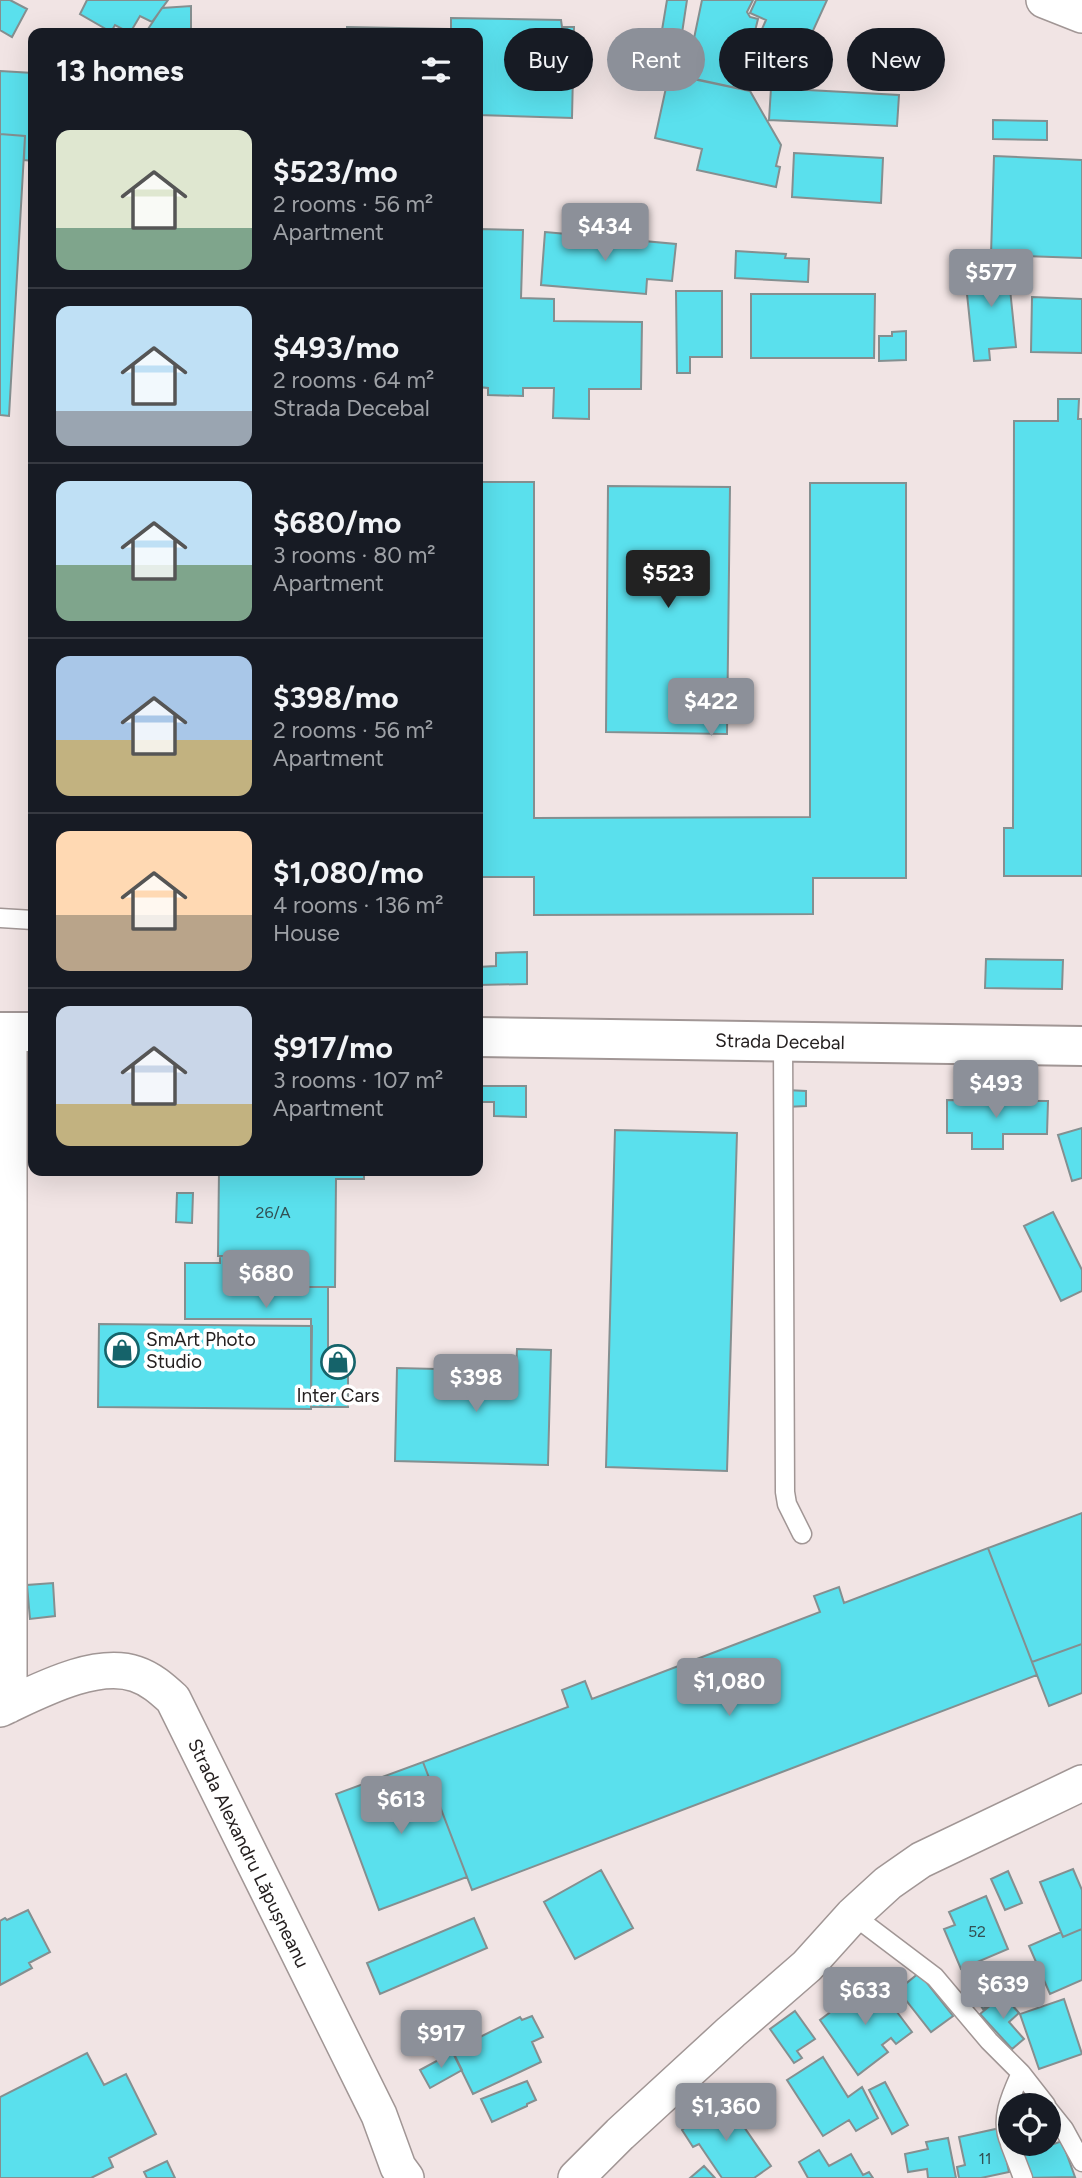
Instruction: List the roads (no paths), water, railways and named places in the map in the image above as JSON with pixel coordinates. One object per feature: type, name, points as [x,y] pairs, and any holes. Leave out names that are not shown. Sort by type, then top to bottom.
[{"type":"main road","name":"Strada Decebal","points":[[483,1037],[1082,1046]]},
{"type":"street","points":[[1044,0],[1082,15]]},
{"type":"street","points":[[5,1707],[4,1088],[14,1032]]},
{"type":"street","name":"Strada Alexandru Lăpușneanu","points":[[5,1707],[48,1687],[102,1671],[135,1674],[157,1685],[173,1699],[373,2103],[398,2167],[406,2178]]},
{"type":"street","points":[[576,2178],[691,2069],[807,1966],[853,1915],[888,1883],[921,1860],[1082,1783]]},
{"type":"lane","points":[[0,918],[28,920]]},
{"type":"lane","points":[[783,1041],[785,1492],[802,1534]]},
{"type":"lane","points":[[853,1915],[935,1977],[1036,2093]]},
{"type":"lane","points":[[1012,2093],[1021,2073]]},
{"type":"lane","points":[[1061,2125],[1082,2162]]},
{"type":"lane","points":[[1015,2156],[1023,2178]]},
{"type":"place","name":"SmArt Photo Studio","points":[[122,1350]]},
{"type":"place","name":"Inter Cars","points":[[338,1362]]}]
